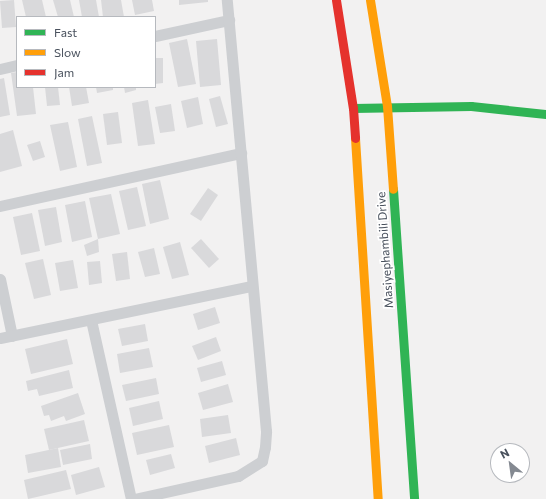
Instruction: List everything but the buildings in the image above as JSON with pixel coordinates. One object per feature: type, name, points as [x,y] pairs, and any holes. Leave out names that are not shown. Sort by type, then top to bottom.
[{"type":"main road","name":"Masiyephambili Drive","points":[[336,0],[353,108],[378,499]]},
{"type":"main road","name":"Masiyephambili Drive","points":[[370,0],[387,106],[414,499]]},
{"type":"main road","points":[[353,108],[387,106],[471,106],[546,114]]},
{"type":"street","points":[[134,499],[238,476],[262,461],[266,431],[227,0]]},
{"type":"street","points":[[156,36],[229,20]]},
{"type":"street","points":[[0,69],[16,65]]},
{"type":"street","points":[[0,206],[241,153]]},
{"type":"street","points":[[0,280],[12,336]]},
{"type":"street","points":[[0,338],[252,286]]},
{"type":"street","points":[[91,320],[131,499]]},
{"type":"traffic: fast","points":[[353,108],[471,106],[546,114]]},
{"type":"traffic: fast","points":[[393,189],[414,499]]},
{"type":"traffic: slow","points":[[370,0],[387,106],[393,189]]},
{"type":"traffic: slow","points":[[355,138],[378,499]]},
{"type":"traffic: jam","points":[[336,0],[353,108],[355,138]]}]
